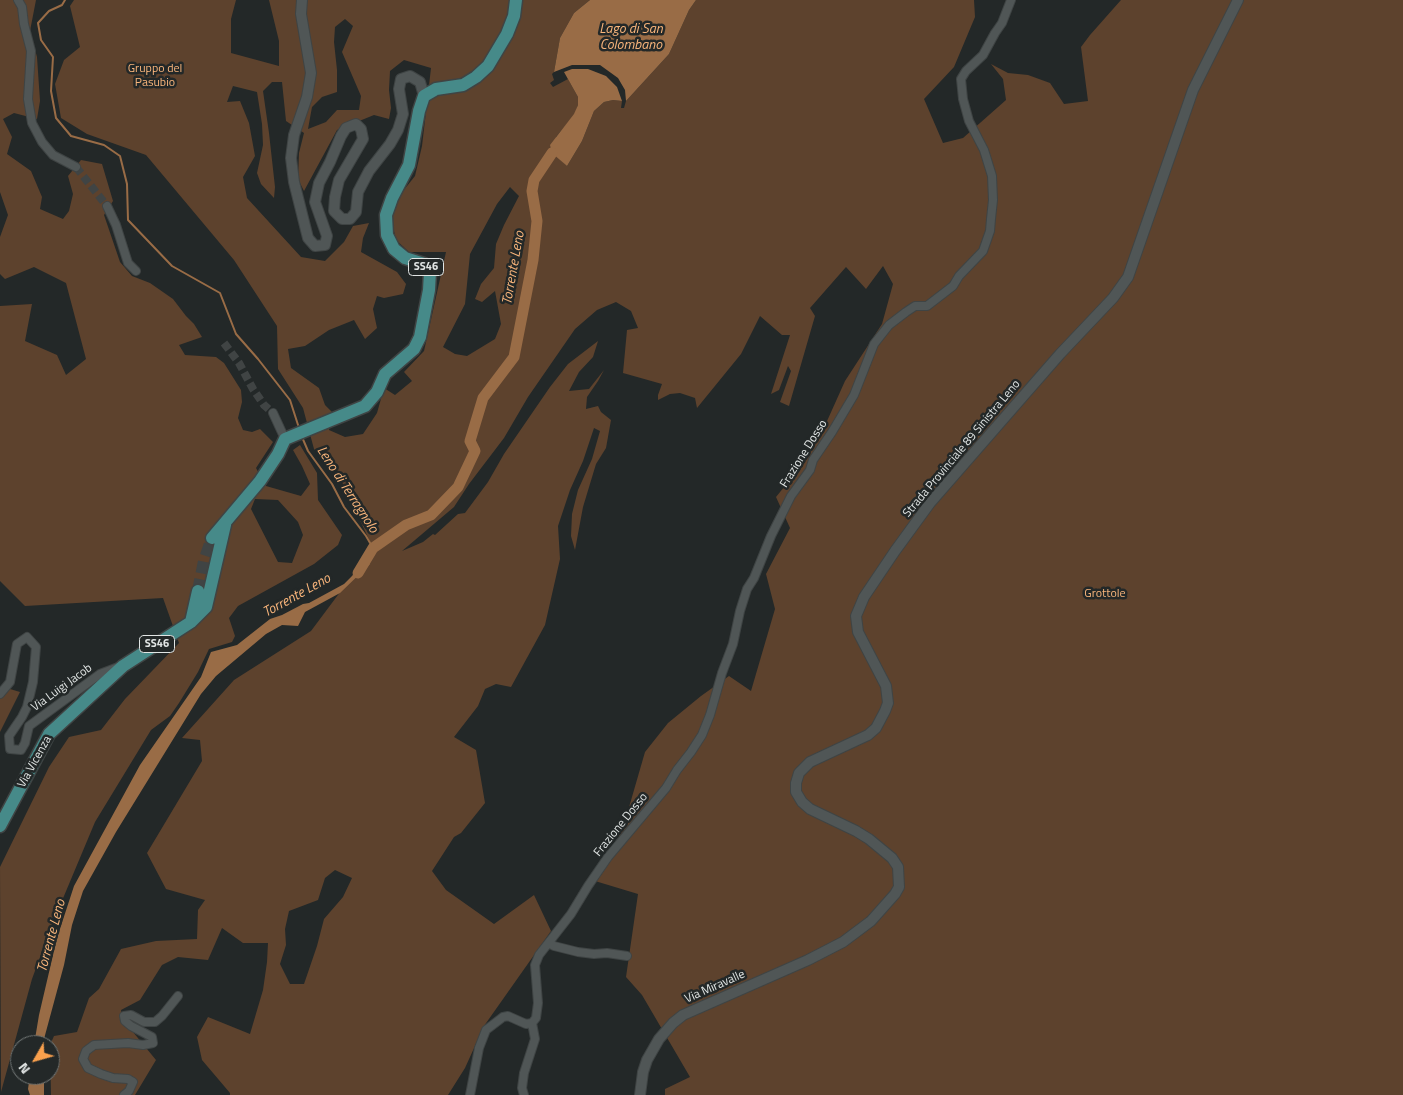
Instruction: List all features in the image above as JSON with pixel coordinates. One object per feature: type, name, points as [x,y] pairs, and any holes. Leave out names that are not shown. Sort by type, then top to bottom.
[{"type":"main road","points":[[424,96],[436,89],[463,85],[488,66],[507,34],[514,16],[516,0]]},
{"type":"main road","name":"SS46","points":[[123,666],[191,622],[206,607],[226,522],[260,481],[288,438],[365,406],[377,392],[384,374],[414,349],[420,337],[429,290],[430,272],[424,264],[405,258],[394,249],[387,236],[386,215],[392,198],[410,165],[419,111],[424,96]]},
{"type":"main road","points":[[212,538],[226,522]]},
{"type":"main road","points":[[191,622],[198,592]]},
{"type":"main road","name":"Via Vicenza","points":[[0,826],[49,734],[123,666]]},
{"type":"street","points":[[18,0],[22,7],[31,52],[28,98],[32,123],[42,142],[54,155],[76,167]]},
{"type":"street","points":[[302,0],[300,14],[311,73],[307,97],[294,134],[291,158],[294,182],[308,238],[315,246],[325,245],[327,236],[315,202],[319,183],[346,128],[356,124],[361,129],[363,139],[340,180],[334,196],[334,211],[342,219],[350,219],[356,212],[358,192],[369,171],[390,144],[398,130],[403,114],[398,89],[401,79],[410,76],[420,82],[424,96]]},
{"type":"street","name":"Frazione Dosso","points":[[550,942],[572,914],[594,876],[662,792],[676,770],[692,752],[702,735],[733,644],[747,589],[754,578],[784,509],[797,486],[810,470],[813,460],[854,395],[874,344],[889,325],[906,312],[915,306],[927,306],[953,286],[983,251],[992,219],[992,176],[984,150],[967,116],[961,79],[966,71],[984,55],[995,32],[1002,23],[1011,0]]},
{"type":"street","name":"Strada Provinciale 89 Sinistra Leno","points":[[844,942],[871,921],[895,894],[900,882],[898,867],[892,858],[863,835],[802,802],[796,792],[796,783],[799,773],[810,762],[868,735],[876,728],[888,703],[886,686],[858,632],[856,616],[864,597],[930,503],[1053,361],[1112,298],[1128,277],[1193,90],[1238,0]]},
{"type":"street","points":[[107,206],[116,224],[128,262],[136,271]]},
{"type":"street","points":[[273,414],[288,438]]},
{"type":"street","name":"Via Luigi Jacob","points":[[0,694],[10,682],[17,644],[27,637],[36,647],[32,682],[27,706],[10,736],[10,749],[21,750],[25,743],[29,726],[100,674],[111,668],[123,666]]},
{"type":"street","points":[[470,1095],[479,1048],[486,1030],[497,1020],[508,1016],[526,1024],[532,1023],[536,1018],[538,1012],[535,965],[538,955],[550,942],[554,946],[578,952],[627,956]]},
{"type":"street","name":"Via Miravalle","points":[[640,1095],[643,1072],[647,1060],[666,1030],[683,1015],[808,960],[844,942]]},
{"type":"street","points":[[124,1095],[129,1091],[133,1082],[128,1079],[113,1078],[88,1068],[83,1059],[86,1051],[94,1045],[128,1043],[143,1045],[152,1043],[152,1037],[130,1026],[125,1021],[124,1016],[131,1015],[144,1022],[154,1022],[162,1016],[178,996]]},
{"type":"street","points":[[524,1095],[522,1088],[524,1072],[535,1039],[532,1023]]},
{"type":"green space","points":[[0,0],[36,0],[30,31],[37,57],[40,101],[37,119],[14,113],[3,119],[12,137],[7,154],[31,171],[42,197],[40,209],[63,219],[69,211],[73,194],[68,176],[81,160],[102,164],[113,201],[104,215],[120,262],[132,276],[150,283],[173,299],[194,324],[202,337],[179,345],[185,355],[216,357],[224,363],[241,390],[242,402],[238,418],[243,430],[252,432],[260,429],[273,442],[256,468],[266,486],[301,496],[310,484],[293,450],[300,445],[317,473],[318,500],[342,535],[338,545],[314,564],[238,606],[229,618],[235,636],[232,642],[209,649],[198,672],[170,716],[151,730],[95,822],[51,927],[32,979],[17,1035],[10,1035],[10,1059],[1,1092],[0,867],[49,767],[69,737],[101,730],[125,699],[179,643],[163,598],[25,606],[0,581],[0,306],[32,304],[25,341],[57,355],[66,375],[86,359],[66,283],[34,267],[5,279],[0,274],[0,237],[8,215],[0,192]],"holes":[[[255,499],[278,500],[298,522],[303,535],[292,563],[278,562],[251,509]]]},
{"type":"green space","points":[[74,0],[236,0],[231,19],[231,53],[279,66],[279,41],[269,0],[590,0],[574,13],[560,38],[554,72],[552,74],[554,80],[550,83],[553,87],[568,79],[578,97],[575,114],[556,137],[560,159],[567,166],[582,141],[594,111],[604,102],[613,100],[622,101],[621,108],[624,108],[626,101],[669,54],[689,10],[696,0],[974,0],[975,17],[954,67],[924,99],[943,143],[963,138],[1006,100],[1003,79],[991,64],[1008,73],[1028,75],[1050,83],[1064,104],[1088,101],[1081,47],[1121,0],[1403,0],[1403,1095],[665,1095],[665,1089],[690,1077],[642,995],[626,977],[638,894],[595,881],[623,828],[645,752],[668,723],[729,676],[751,691],[775,609],[766,574],[790,528],[776,497],[793,476],[823,430],[845,381],[882,324],[893,284],[883,266],[866,289],[846,267],[810,308],[815,316],[789,406],[780,402],[791,371],[788,366],[779,390],[771,394],[790,335],[782,335],[760,316],[741,354],[697,408],[695,398],[680,393],[670,394],[658,400],[662,384],[623,373],[627,330],[638,328],[631,311],[616,302],[597,310],[575,329],[528,397],[504,438],[454,507],[402,551],[423,542],[433,534],[435,535],[458,514],[465,513],[488,482],[504,454],[550,387],[568,364],[598,341],[593,357],[579,372],[569,391],[589,389],[604,370],[587,397],[586,409],[598,406],[601,412],[611,420],[606,448],[596,464],[583,507],[575,550],[571,536],[572,514],[578,490],[592,459],[600,431],[594,428],[558,526],[560,559],[545,625],[511,687],[496,684],[485,689],[478,706],[454,737],[476,750],[485,803],[461,833],[454,837],[432,871],[446,890],[494,924],[534,895],[551,931],[484,1026],[465,1068],[448,1095],[230,1095],[202,1060],[197,1037],[208,1017],[250,1034],[263,990],[268,943],[243,943],[222,928],[208,960],[178,957],[162,965],[140,1000],[121,1010],[123,1025],[133,1032],[156,1060],[135,1095],[51,1095],[51,1085],[60,1085],[60,1035],[77,1032],[89,998],[99,989],[121,949],[156,941],[197,939],[198,910],[205,900],[166,889],[147,853],[202,761],[200,740],[182,738],[234,680],[311,631],[373,548],[335,467],[314,449],[303,408],[278,369],[277,326],[234,260],[146,155],[87,134],[61,118],[55,84],[64,60],[80,47],[70,6]],"holes":[[[345,19],[353,26],[342,52],[361,96],[359,110],[337,110],[326,122],[308,129],[312,107],[322,97],[337,92],[335,27]],[[404,60],[431,68],[422,146],[415,176],[395,201],[392,222],[396,240],[409,252],[446,252],[424,351],[404,372],[412,381],[395,395],[384,388],[377,413],[363,434],[345,437],[329,430],[332,412],[325,405],[319,388],[291,368],[288,349],[305,346],[329,330],[354,320],[365,339],[377,328],[373,309],[377,296],[384,298],[403,294],[406,284],[397,272],[361,252],[363,238],[369,223],[353,226],[344,242],[325,261],[301,257],[247,198],[243,177],[255,156],[249,123],[240,101],[227,102],[233,86],[257,92],[263,145],[257,173],[261,184],[274,198],[275,187],[263,91],[272,82],[282,82],[286,121],[304,133],[299,153],[298,179],[304,191],[337,130],[374,115],[389,119],[391,108],[389,90],[390,71]],[[510,187],[519,196],[496,244],[494,268],[481,284],[475,299],[482,302],[495,291],[501,324],[495,339],[467,356],[455,354],[443,347],[465,304],[470,254],[497,204]],[[335,870],[352,878],[343,897],[324,919],[304,984],[290,984],[280,964],[286,945],[285,929],[289,911],[318,900],[325,878]]]},
{"type":"green space","points":[[0,686],[20,692],[0,732]]},
{"type":"water","name":"Lago di San Colombano","points":[[590,0],[696,0],[689,10],[669,54],[626,101],[625,90],[618,78],[600,65],[572,65],[554,72],[560,38],[574,13]]},
{"type":"water","points":[[572,69],[588,69],[606,76],[617,87],[622,101],[604,102],[594,111],[582,141],[567,166],[552,153],[550,145],[574,114],[578,105],[578,97],[564,72]]},
{"type":"water","points":[[363,558],[370,564],[340,593],[305,612],[298,626],[282,625],[266,634],[216,676],[201,694],[116,832],[83,891],[72,925],[64,965],[45,1035],[36,1035],[57,938],[74,886],[140,765],[201,677],[211,652],[237,645],[270,619],[309,603],[344,584],[353,575]]},
{"type":"water","points":[[29,1085],[44,1085],[44,1095],[30,1095]]},
{"type":"waterway","name":"Leno di Terragnolo","points":[[65,0],[62,5],[49,11],[38,23],[41,40],[53,57],[51,91],[56,118],[71,136],[104,145],[120,156],[127,184],[128,220],[172,266],[220,293],[236,334],[290,400],[299,428]]},
{"type":"waterway","name":"Torrente Leno","points":[[358,573],[373,548],[406,525],[431,515],[458,487],[475,451],[470,441],[483,398],[514,357],[533,260],[537,221],[532,191],[534,180],[552,153]]},
{"type":"waterway","name":"Leno di Terragnolo","points":[[302,437],[308,451],[332,484],[344,507],[373,548]]},
{"type":"tunnel","points":[[76,167],[107,206]]},
{"type":"tunnel","points":[[224,343],[239,363],[264,405],[273,413]]},
{"type":"tunnel","points":[[198,591],[204,561],[212,538]]},
{"type":"park label","name":"Gruppo del Pasubio","points":[[155,76]]},
{"type":"park label","name":"Grottole","points":[[1105,594]]}]
